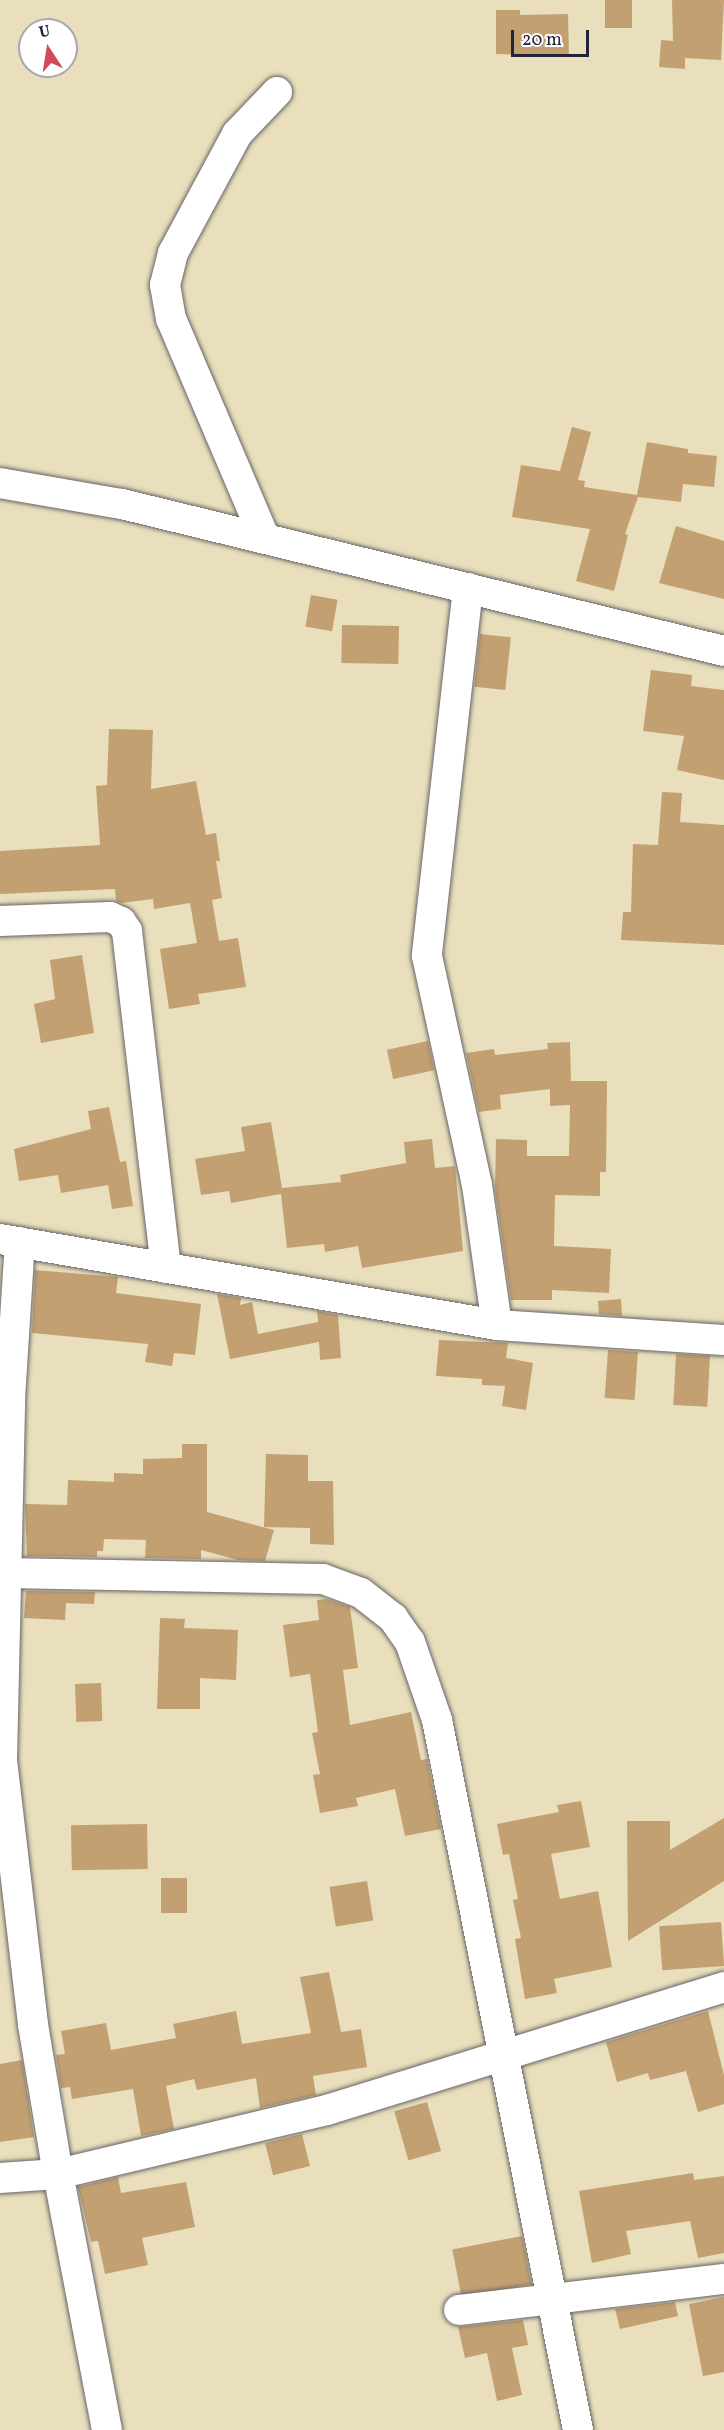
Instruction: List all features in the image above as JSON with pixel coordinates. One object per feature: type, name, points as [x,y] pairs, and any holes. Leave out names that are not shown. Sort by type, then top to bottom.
[{"type":"street","points":[[265,539],[171,319],[165,285],[173,252],[237,134],[277,92]]},
{"type":"street","points":[[0,483],[122,504],[724,651]]},
{"type":"street","points":[[468,588],[427,956],[477,1185],[497,1325]]},
{"type":"street","points":[[0,921],[110,917],[121,922],[127,932],[166,1268]]},
{"type":"street","points":[[107,2430],[58,2174],[33,2024],[2,1760],[10,1399],[10,1241],[497,1325],[724,1340]]},
{"type":"street","points":[[6,1573],[323,1579],[361,1593],[393,1618],[410,1642],[437,1720],[578,2430]]},
{"type":"street","points":[[0,2178],[58,2174],[327,2110],[724,1987]]},
{"type":"street","points":[[459,2310],[724,2279]]},
{"type":"building","points":[[605,0],[632,0],[632,28],[605,28]]},
{"type":"building","points":[[672,0],[724,0],[721,60],[685,58],[685,69],[659,67],[661,40],[673,41]]},
{"type":"building","points":[[496,10],[520,10],[520,15],[568,14],[569,56],[496,54]]},
{"type":"building","points":[[572,427],[591,432],[578,480],[585,481],[584,487],[637,495],[647,442],[688,449],[688,453],[717,456],[714,487],[683,484],[681,502],[638,497],[625,534],[628,535],[614,591],[576,581],[590,529],[512,517],[521,465],[560,471]]},
{"type":"building","points":[[676,526],[724,541],[724,599],[659,583]]},
{"type":"building","points":[[311,595],[338,600],[332,631],[305,627]]},
{"type":"building","points":[[342,625],[399,626],[398,664],[341,663]]},
{"type":"building","points":[[480,634],[511,637],[505,690],[474,687]]},
{"type":"building","points":[[651,670],[692,675],[691,686],[724,690],[724,780],[677,770],[684,736],[643,731]]},
{"type":"building","points":[[109,729],[153,730],[151,789],[196,781],[206,835],[216,833],[220,861],[216,861],[222,898],[212,900],[219,941],[238,938],[246,987],[198,994],[200,1004],[169,1009],[160,949],[197,943],[190,903],[154,909],[153,899],[121,903],[116,901],[115,889],[0,894],[0,851],[100,845],[96,786],[107,785]]},
{"type":"building","points":[[662,792],[682,793],[680,822],[724,825],[724,945],[621,940],[623,912],[631,912],[633,844],[658,845]]},
{"type":"building","points":[[82,955],[94,1033],[41,1043],[34,1004],[55,999],[50,960]]},
{"type":"building","points":[[428,1041],[434,1070],[393,1079],[387,1050]]},
{"type":"building","points":[[570,1042],[571,1081],[607,1081],[606,1172],[600,1172],[600,1196],[555,1195],[554,1246],[611,1249],[609,1293],[552,1290],[552,1300],[511,1300],[495,1189],[496,1139],[527,1140],[527,1156],[569,1156],[570,1105],[550,1106],[550,1089],[500,1095],[501,1109],[479,1112],[466,1053],[494,1049],[495,1055],[548,1049],[547,1043]]},
{"type":"building","points":[[109,1107],[120,1162],[126,1161],[133,1206],[112,1209],[108,1185],[61,1193],[58,1175],[19,1181],[14,1149],[91,1129],[88,1111]]},
{"type":"building","points":[[271,1122],[282,1188],[341,1182],[340,1175],[406,1163],[404,1142],[432,1139],[435,1168],[455,1166],[463,1251],[362,1268],[358,1246],[325,1252],[324,1244],[287,1248],[281,1194],[231,1203],[229,1191],[201,1195],[195,1159],[245,1151],[241,1127]]},
{"type":"building","points":[[35,1270],[118,1277],[116,1293],[201,1304],[195,1355],[174,1353],[172,1366],[145,1362],[148,1344],[32,1333]]},
{"type":"building","points":[[217,1294],[241,1298],[240,1305],[252,1302],[258,1334],[318,1322],[317,1311],[338,1315],[341,1358],[320,1360],[319,1342],[230,1359]]},
{"type":"building","points":[[621,1299],[622,1316],[599,1314],[598,1301]]},
{"type":"building","points":[[439,1340],[508,1343],[506,1358],[533,1363],[526,1410],[502,1406],[505,1386],[482,1385],[482,1379],[436,1376]]},
{"type":"building","points":[[608,1350],[638,1352],[635,1400],[605,1398]]},
{"type":"building","points":[[676,1354],[710,1356],[707,1407],[673,1405]]},
{"type":"building","points":[[182,1444],[207,1444],[207,1512],[274,1530],[265,1561],[238,1560],[201,1550],[201,1559],[145,1558],[146,1540],[104,1539],[103,1551],[97,1551],[97,1557],[27,1556],[25,1504],[67,1505],[68,1480],[114,1482],[114,1473],[143,1474],[143,1459],[182,1458]]},
{"type":"building","points":[[266,1454],[308,1455],[308,1481],[333,1481],[334,1545],[310,1544],[310,1528],[264,1527]]},
{"type":"building","points":[[26,1591],[95,1592],[94,1604],[66,1603],[65,1620],[24,1618]]},
{"type":"building","points":[[326,1599],[350,1607],[358,1668],[343,1670],[350,1725],[411,1712],[421,1760],[427,1759],[441,1829],[405,1836],[395,1789],[356,1798],[358,1806],[320,1813],[313,1775],[320,1774],[312,1733],[318,1732],[310,1674],[290,1677],[283,1625],[319,1620],[317,1600]]},
{"type":"building","points":[[160,1618],[185,1619],[184,1628],[238,1630],[236,1680],[200,1678],[200,1709],[157,1709]]},
{"type":"building","points":[[101,1683],[102,1721],[76,1722],[75,1684]]},
{"type":"building","points":[[581,1801],[590,1847],[551,1854],[560,1899],[598,1891],[612,1967],[554,1979],[557,1993],[525,1999],[515,1939],[521,1938],[513,1900],[518,1899],[509,1854],[503,1855],[497,1824],[559,1812],[557,1805]]},
{"type":"building","points":[[724,1818],[724,1881],[628,1941],[627,1821],[670,1821],[670,1850]]},
{"type":"building","points":[[147,1824],[148,1869],[72,1870],[71,1825]]},
{"type":"building","points":[[161,1878],[187,1878],[187,1913],[161,1913]]},
{"type":"building","points":[[367,1881],[373,1921],[336,1926],[329,1887]]},
{"type":"building","points":[[721,1922],[724,1966],[662,1970],[659,1926]]},
{"type":"building","points":[[329,1972],[341,2032],[361,2029],[367,2067],[313,2076],[316,2095],[260,2108],[256,2078],[197,2090],[194,2079],[166,2086],[174,2129],[141,2136],[133,2089],[72,2099],[70,2087],[61,2088],[56,2055],[65,2054],[61,2031],[106,2023],[111,2050],[176,2038],[173,2024],[236,2011],[242,2044],[311,2033],[300,1977]]},
{"type":"building","points":[[708,2011],[724,2075],[724,2104],[698,2112],[686,2071],[650,2080],[648,2073],[617,2082],[606,2042]]},
{"type":"building","points":[[22,2060],[34,2137],[0,2142],[0,2064]]},
{"type":"building","points":[[427,2102],[441,2151],[408,2160],[394,2111]]},
{"type":"building","points":[[302,2134],[310,2166],[273,2175],[265,2143]]},
{"type":"building","points":[[693,2173],[694,2180],[724,2176],[724,2253],[698,2258],[690,2221],[626,2231],[631,2254],[592,2263],[579,2191]]},
{"type":"building","points":[[118,2177],[121,2193],[186,2182],[195,2227],[142,2238],[148,2265],[105,2274],[98,2241],[91,2242],[78,2187]]},
{"type":"building","points":[[522,2236],[531,2284],[462,2298],[452,2250]]},
{"type":"building","points":[[724,2297],[724,2372],[703,2376],[689,2304]]},
{"type":"building","points":[[675,2302],[678,2316],[620,2329],[615,2309]]},
{"type":"building","points":[[523,2320],[528,2345],[512,2348],[522,2395],[497,2401],[487,2353],[465,2358],[458,2327]]}]
